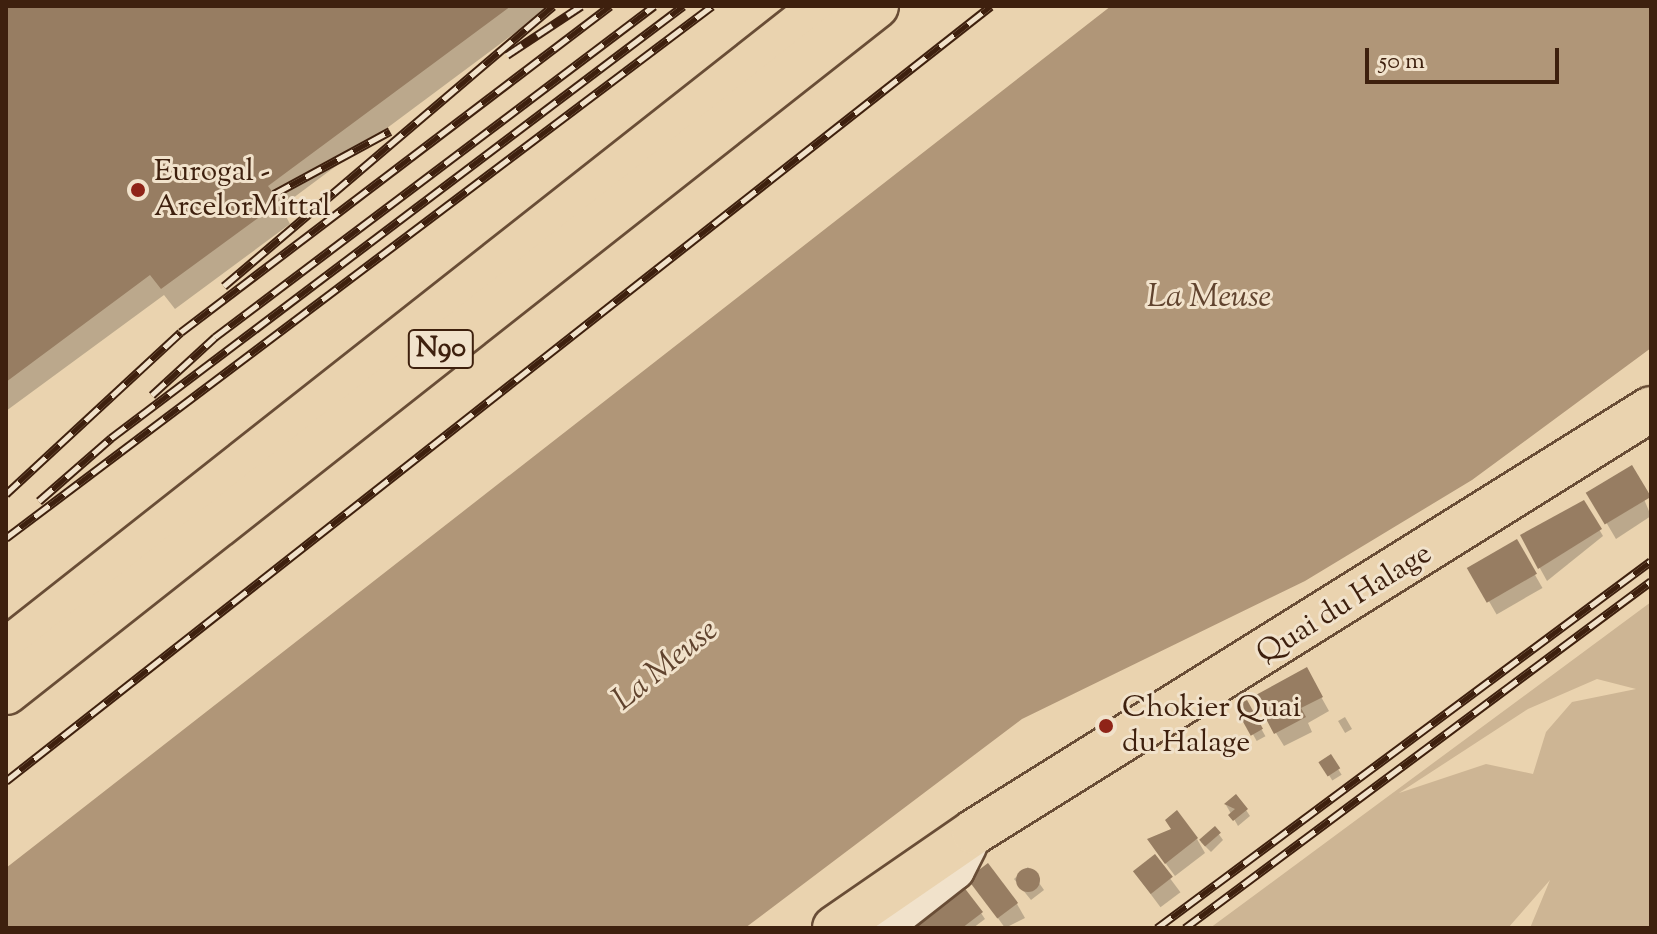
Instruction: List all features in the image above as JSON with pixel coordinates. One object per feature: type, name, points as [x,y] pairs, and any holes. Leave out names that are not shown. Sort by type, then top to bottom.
[{"type":"main road","name":"N90","points":[[6,651],[824,6]]},
{"type":"main road","name":"N90","points":[[6,692],[876,6]]},
{"type":"main road","name":"Quai du Halage","points":[[835,928],[974,832],[1370,591],[1651,409]]},
{"type":"street","points":[[881,928],[955,870],[974,832]]},
{"type":"shaded area","points":[[1651,602],[1651,928],[1530,928],[1550,880],[1508,928],[1210,928]],"holes":[[[1597,679],[1636,689],[1572,702],[1546,732],[1533,774],[1486,764],[1399,793],[1528,709]]]},
{"type":"water","name":"La Meuse","points":[[1111,6],[1651,6],[1651,348],[1472,480],[1305,581],[1022,719],[745,928],[6,928],[6,868]]},
{"type":"building","name":"Eurogal - ArcelorMittal","points":[[6,6],[511,6],[268,186],[280,202],[161,289],[150,275],[6,382]]},
{"type":"building","points":[[1632,465],[1651,497],[1605,525],[1586,493]]},
{"type":"building","points":[[1584,500],[1602,529],[1538,569],[1520,535]]},
{"type":"building","points":[[1517,539],[1537,574],[1487,603],[1467,568]]},
{"type":"building","points":[[1307,667],[1323,697],[1301,708],[1306,717],[1274,734],[1254,696]]},
{"type":"building","points":[[1247,700],[1263,729],[1251,736],[1235,707]]},
{"type":"building","points":[[1331,754],[1340,768],[1328,776],[1318,762]]},
{"type":"building","points":[[1236,794],[1248,809],[1233,821],[1228,815],[1235,809],[1224,804]]},
{"type":"building","points":[[1177,810],[1198,838],[1165,864],[1147,839],[1171,829],[1165,820]]},
{"type":"building","points":[[1215,826],[1221,833],[1205,847],[1199,840]]},
{"type":"building","points":[[1155,854],[1173,877],[1151,894],[1133,871]]},
{"type":"building","points":[[988,863],[1018,903],[997,919],[967,879]]},
{"type":"building","points":[[1023,868],[1033,868],[1040,875],[1040,885],[1033,892],[1023,892],[1016,885],[1016,875]]},
{"type":"building","points":[[963,886],[983,912],[962,928],[908,928]]},
{"type":"railway","points":[[224,286],[553,6]]},
{"type":"railway","points":[[507,55],[581,6]]},
{"type":"railway","points":[[6,494],[181,332],[610,6]]},
{"type":"railway","points":[[152,395],[215,337],[654,6]]},
{"type":"railway","points":[[39,501],[111,438],[683,6]]},
{"type":"railway","points":[[6,538],[712,6]]},
{"type":"railway","points":[[6,781],[991,6]]},
{"type":"railway","points":[[274,194],[390,131]]},
{"type":"railway","points":[[1157,928],[1651,561]]},
{"type":"railway","points":[[1185,928],[1651,581]]},
{"type":"place","name":"Eurogal - ArcelorMittal","points":[[138,190]]},
{"type":"place","name":"Chokier Quai du Halage","points":[[1106,726]]}]
